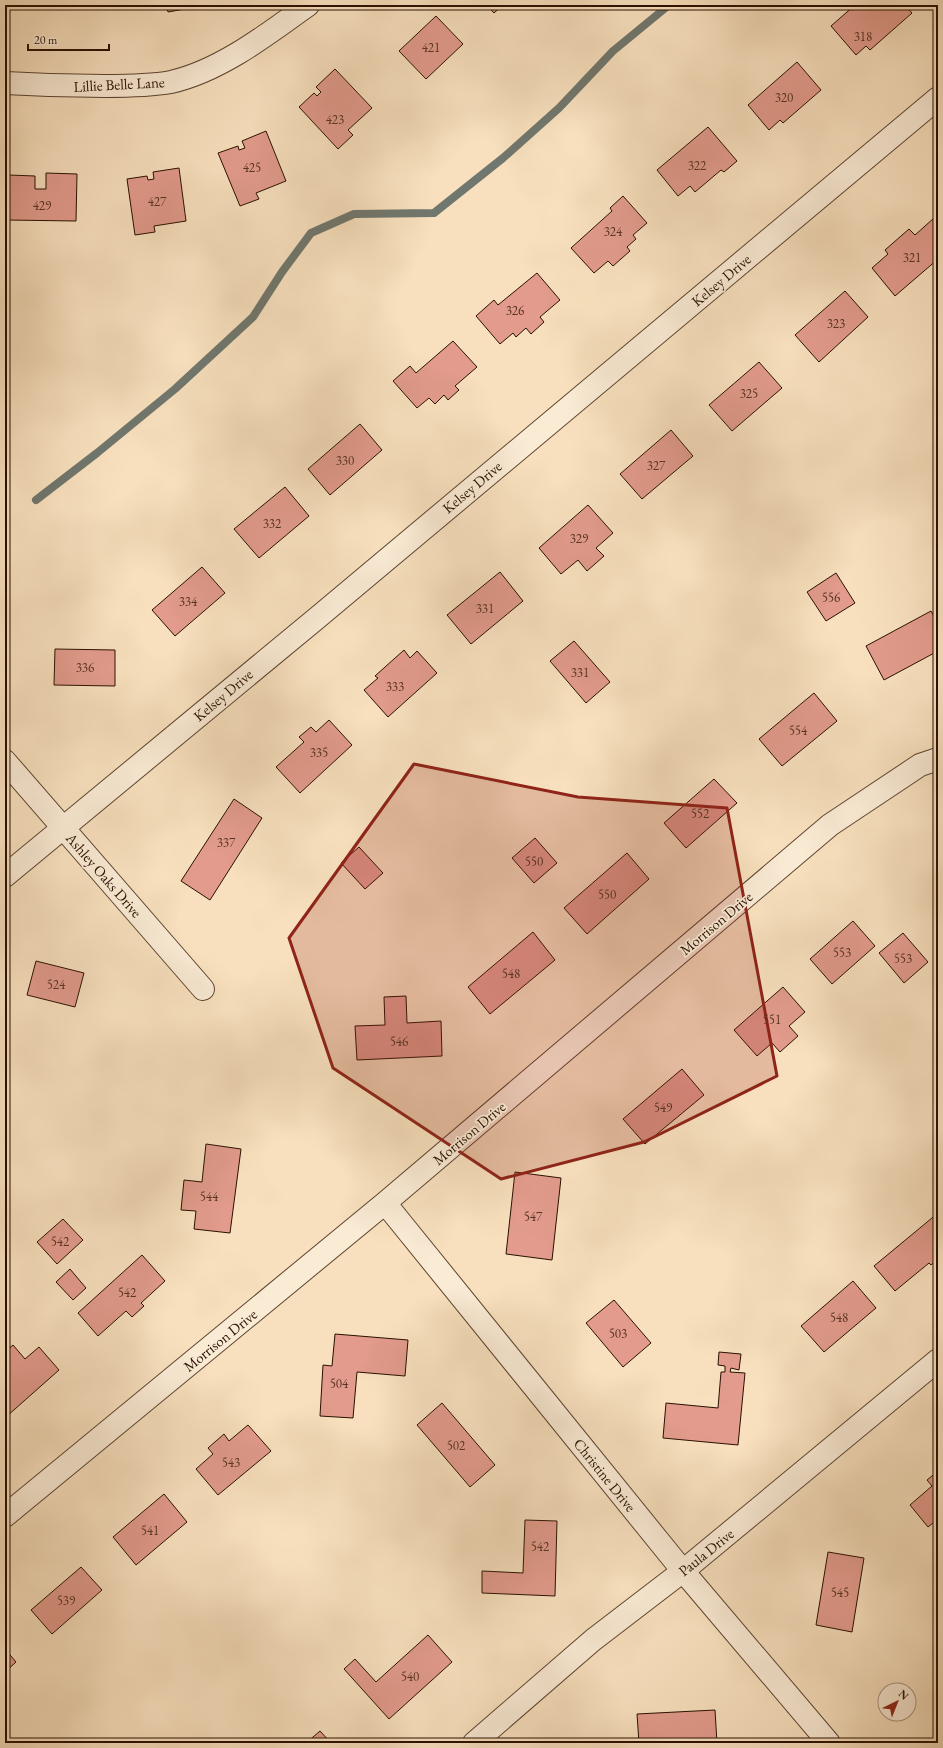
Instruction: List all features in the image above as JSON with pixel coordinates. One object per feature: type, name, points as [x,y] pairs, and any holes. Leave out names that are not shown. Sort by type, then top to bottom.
[{"type":"street","name":"Lillie Belle Lane","points":[[5,83],[63,86],[136,86],[171,82],[199,73],[224,60],[267,35],[308,5]]},
{"type":"street","name":"Kelsey Drive","points":[[5,876],[938,98]]},
{"type":"street","name":"Morrison Drive","points":[[5,1516],[385,1203],[830,826],[920,765],[938,759]]},
{"type":"street","name":"Ashley Oaks Drive","points":[[5,761],[203,989]]},
{"type":"street","name":"Christine Drive","points":[[385,1203],[683,1571],[829,1743]]},
{"type":"street","name":"Paula Drive","points":[[474,1743],[593,1640],[683,1571],[938,1360]]},
{"type":"highlighted area","points":[[414,764],[578,797],[727,808],[777,1076],[644,1142],[501,1179],[333,1068],[289,938]]},
{"type":"building","points":[[166,5],[195,5],[196,7],[168,12]]},
{"type":"building","points":[[486,5],[503,5],[494,13]]},
{"type":"building","points":[[855,5],[905,5],[912,13],[870,50],[866,46],[856,55],[831,26]]},
{"type":"building","points":[[436,16],[463,44],[426,79],[399,51]]},
{"type":"building","points":[[797,62],[821,90],[783,123],[780,120],[769,130],[748,105]]},
{"type":"building","points":[[335,69],[372,108],[348,130],[353,135],[338,149],[299,107],[314,93],[317,96],[321,92],[316,87]]},
{"type":"building","points":[[708,127],[737,161],[724,172],[721,170],[695,192],[690,186],[678,196],[657,170]]},
{"type":"building","points":[[266,131],[286,181],[256,193],[259,199],[240,206],[218,153],[238,146],[239,150],[245,148],[242,141]]},
{"type":"building","points":[[179,168],[186,221],[154,226],[155,232],[135,235],[127,179],[147,176],[148,180],[154,179],[153,172]]},
{"type":"building","points":[[46,173],[77,174],[76,221],[7,220],[8,175],[35,176],[35,189],[46,189]]},
{"type":"building","points":[[623,196],[647,223],[633,235],[636,239],[627,247],[630,251],[613,266],[608,261],[594,273],[571,248],[612,211],[610,208]]},
{"type":"building","points":[[934,218],[938,223],[938,259],[895,296],[872,268],[888,254],[885,250],[909,229],[915,235]]},
{"type":"building","points":[[537,273],[560,300],[540,317],[544,322],[531,334],[526,328],[516,337],[513,333],[500,344],[476,316],[494,300],[498,305]]},
{"type":"building","points":[[845,291],[868,317],[819,362],[795,335]]},
{"type":"building","points":[[453,341],[477,367],[455,386],[459,390],[448,400],[444,395],[435,404],[429,398],[417,408],[393,381],[410,366],[416,373]]},
{"type":"building","points":[[759,362],[782,388],[732,431],[709,405]]},
{"type":"building","points":[[360,424],[382,450],[330,495],[308,469]]},
{"type":"building","points":[[671,430],[693,456],[642,499],[620,474]]},
{"type":"building","points":[[285,487],[309,516],[259,558],[234,529]]},
{"type":"building","points":[[588,505],[613,533],[596,548],[604,556],[587,571],[578,560],[561,574],[539,548]]},
{"type":"building","points":[[202,567],[225,593],[175,636],[152,610]]},
{"type":"building","points":[[500,572],[523,601],[471,644],[447,615]]},
{"type":"building","points":[[836,573],[855,603],[826,621],[807,592]]},
{"type":"building","points":[[931,611],[938,624],[938,651],[884,680],[866,646]]},
{"type":"building","points":[[574,641],[610,682],[586,703],[550,661]]},
{"type":"building","points":[[55,649],[115,650],[115,686],[54,685]]},
{"type":"building","points":[[404,650],[410,658],[417,651],[437,673],[388,717],[364,690],[378,678],[375,676]]},
{"type":"building","points":[[814,693],[837,721],[782,766],[759,739]]},
{"type":"building","points":[[329,720],[352,745],[300,793],[276,767],[304,742],[299,737],[311,727],[316,732]]},
{"type":"building","points":[[714,779],[737,803],[686,848],[664,823]]},
{"type":"building","points":[[234,799],[262,818],[210,900],[181,881]]},
{"type":"building","points":[[535,838],[557,863],[534,883],[512,858]]},
{"type":"building","points":[[359,847],[383,873],[365,889],[341,863]]},
{"type":"building","points":[[627,853],[649,879],[587,934],[564,908]]},
{"type":"building","points":[[853,921],[875,946],[832,984],[810,959]]},
{"type":"building","points":[[533,932],[555,960],[490,1014],[468,987]]},
{"type":"building","points":[[903,933],[928,962],[904,983],[879,953]]},
{"type":"building","points":[[36,961],[84,973],[75,1007],[27,995]]},
{"type":"building","points":[[783,987],[805,1012],[789,1026],[798,1036],[780,1052],[772,1043],[757,1056],[734,1030]]},
{"type":"building","points":[[406,996],[407,1023],[441,1021],[442,1056],[357,1060],[355,1026],[385,1025],[384,997]]},
{"type":"building","points":[[682,1069],[704,1095],[645,1144],[623,1119]]},
{"type":"building","points":[[206,1144],[241,1149],[230,1233],[194,1229],[196,1211],[181,1210],[184,1180],[202,1182]]},
{"type":"building","points":[[515,1172],[561,1178],[552,1260],[506,1254]]},
{"type":"building","points":[[938,1213],[938,1259],[931,1265],[929,1263],[895,1291],[874,1266]]},
{"type":"building","points":[[63,1219],[83,1240],[57,1264],[37,1242]]},
{"type":"building","points":[[142,1255],[165,1281],[141,1303],[144,1306],[132,1317],[126,1311],[98,1336],[78,1313]]},
{"type":"building","points":[[70,1269],[86,1288],[73,1300],[56,1282]]},
{"type":"building","points":[[853,1281],[876,1308],[824,1352],[801,1326]]},
{"type":"building","points":[[614,1300],[651,1343],[623,1367],[586,1323]]},
{"type":"building","points":[[335,1334],[408,1340],[405,1376],[357,1372],[353,1418],[320,1416],[323,1365],[332,1366]]},
{"type":"building","points":[[13,1345],[25,1359],[39,1347],[59,1370],[6,1417],[5,1352]]},
{"type":"building","points":[[719,1352],[741,1354],[739,1370],[731,1368],[730,1372],[745,1373],[738,1445],[663,1438],[666,1403],[718,1408],[721,1372],[725,1372],[725,1366],[718,1365]]},
{"type":"building","points":[[442,1403],[495,1465],[470,1487],[417,1425]]},
{"type":"building","points":[[248,1425],[271,1451],[218,1495],[196,1469],[213,1454],[208,1448],[224,1434],[229,1441]]},
{"type":"building","points":[[938,1471],[938,1519],[928,1527],[910,1505],[932,1486],[927,1480]]},
{"type":"building","points":[[164,1494],[187,1522],[136,1565],[113,1537]]},
{"type":"building","points":[[525,1520],[557,1521],[555,1596],[482,1593],[482,1571],[523,1573]]},
{"type":"building","points":[[828,1552],[864,1558],[852,1632],[816,1625]]},
{"type":"building","points":[[81,1567],[102,1590],[52,1634],[31,1610]]},
{"type":"building","points":[[428,1635],[452,1662],[389,1719],[344,1669],[355,1659],[376,1682]]},
{"type":"building","points":[[5,1649],[16,1662],[5,1672]]},
{"type":"building","points":[[715,1710],[717,1743],[639,1743],[637,1714]]},
{"type":"building","points":[[320,1731],[331,1743],[306,1743]]},
{"type":"waterway","points":[[36,500],[97,453],[175,389],[253,317],[282,272],[311,233],[354,214],[434,213],[503,158],[559,108],[613,51],[669,5]]}]
